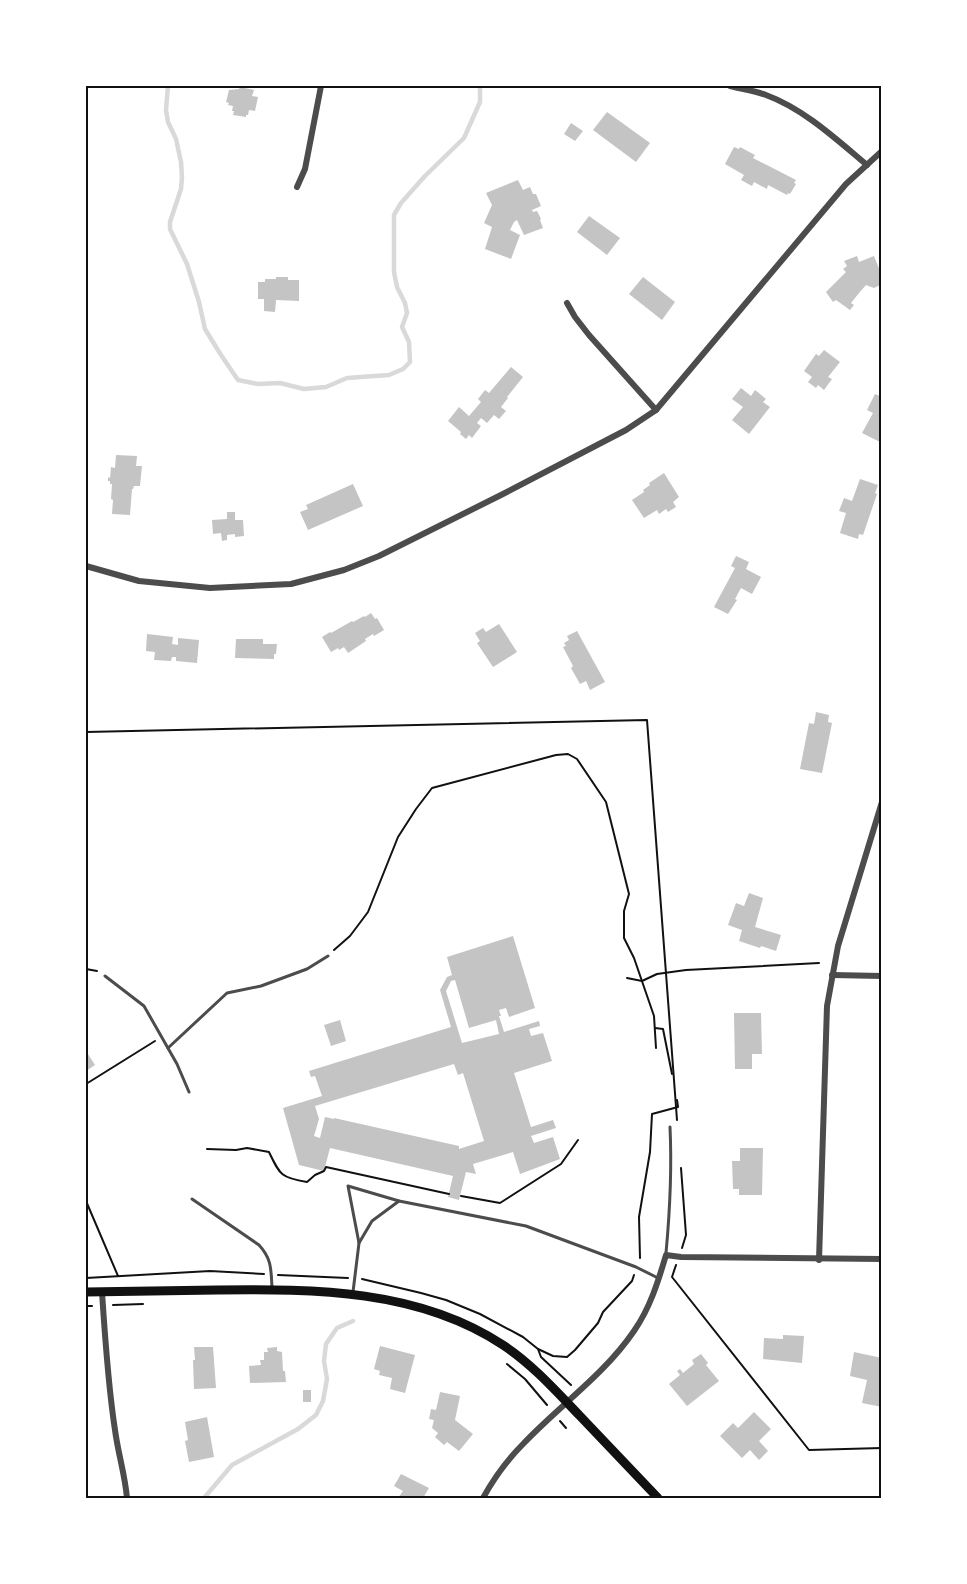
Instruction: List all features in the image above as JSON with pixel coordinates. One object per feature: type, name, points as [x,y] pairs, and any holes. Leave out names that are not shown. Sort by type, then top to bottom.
[{"type":"main road","points":[[86,1292],[318,1290],[418,1307],[452,1318],[474,1328],[510,1350],[541,1376],[658,1498]]},
{"type":"street","points":[[297,187],[305,169],[321,86]]},
{"type":"street","points":[[730,86],[767,95],[802,113],[867,165]]},
{"type":"street","points":[[86,566],[139,582],[210,588],[291,584],[344,570],[379,556],[513,489],[626,430],[656,410],[846,184],[882,152]]},
{"type":"street","points":[[567,303],[589,335],[656,410]]},
{"type":"street","points":[[819,1260],[827,1006],[838,946],[882,802]]},
{"type":"street","points":[[832,975],[882,976]]},
{"type":"street","points":[[483,1498],[512,1456],[611,1359],[634,1331],[647,1310],[666,1255],[882,1260]]},
{"type":"street","points":[[102,1292],[114,1430],[127,1498]]},
{"type":"lane","points":[[168,1048],[227,993],[261,986],[307,969],[328,957]]},
{"type":"lane","points":[[105,976],[144,1006],[177,1064],[189,1092]]},
{"type":"lane","points":[[666,1255],[672,1167],[670,1127]]},
{"type":"lane","points":[[352,1294],[359,1243],[348,1186],[399,1201],[526,1226],[636,1267],[659,1278]]},
{"type":"lane","points":[[192,1199],[259,1245],[267,1253],[272,1290]]},
{"type":"lane","points":[[359,1243],[372,1221],[399,1201]]},
{"type":"path","points":[[86,732],[647,720],[678,1130]]},
{"type":"path","points":[[328,957],[350,936],[368,912],[399,837],[432,788],[556,755],[568,754],[577,759],[606,802],[629,894],[624,911],[624,938],[634,958],[654,1016],[656,1048]]},
{"type":"path","points":[[627,978],[642,981],[657,974],[686,970],[819,963]]},
{"type":"path","points":[[86,969],[95,970],[105,976]]},
{"type":"path","points":[[538,1348],[553,1356],[567,1357],[576,1350],[598,1323],[603,1312],[632,1281],[641,1257],[639,1217],[650,1152],[652,1114],[678,1107],[663,1029],[655,1028]]},
{"type":"path","points":[[86,1084],[161,1037]]},
{"type":"path","points":[[461,1196],[500,1203],[561,1164],[578,1140]]},
{"type":"path","points":[[207,1149],[247,1148],[269,1152],[280,1173],[289,1179],[307,1182],[315,1175],[324,1172],[326,1167],[448,1194]]},
{"type":"path","points":[[680,1165],[686,1235],[672,1277],[809,1450],[882,1448]]},
{"type":"path","points":[[86,1201],[118,1276]]},
{"type":"path","points":[[86,1278],[210,1271],[256,1274]]},
{"type":"path","points":[[289,1275],[339,1277]]},
{"type":"path","points":[[86,1306],[148,1304]]},
{"type":"path","points":[[506,1363],[543,1399]]},
{"type":"building","points":[[240,87],[254,90],[252,96],[258,97],[255,111],[249,110],[246,117],[233,115],[233,106],[226,102],[229,90]]},
{"type":"building","points":[[607,112],[650,143],[636,162],[593,130]]},
{"type":"building","points":[[571,123],[583,131],[575,141],[564,134]]},
{"type":"building","points":[[734,147],[739,149],[740,147],[755,155],[753,158],[796,180],[790,194],[787,195],[768,185],[767,189],[754,182],[752,186],[741,180],[744,175],[725,164]]},
{"type":"building","points":[[518,180],[523,190],[530,187],[533,194],[536,194],[541,206],[532,210],[537,211],[543,228],[524,235],[517,220],[514,222],[510,230],[520,235],[511,259],[485,249],[492,227],[484,223],[492,205],[486,193]]},
{"type":"building","points":[[589,216],[620,238],[607,255],[577,232]]},
{"type":"building","points":[[857,256],[859,262],[874,256],[882,271],[882,284],[874,288],[866,285],[851,303],[854,305],[850,310],[836,300],[833,302],[826,292],[846,272],[843,269],[847,266],[844,261]]},
{"type":"building","points":[[276,277],[299,280],[299,301],[276,300],[275,312],[264,311],[264,299],[258,299],[258,282],[265,282],[265,279],[276,279]]},
{"type":"building","points":[[643,277],[675,302],[662,320],[629,294]]},
{"type":"building","points":[[824,350],[840,362],[828,377],[832,379],[824,390],[808,382],[812,377],[804,371],[816,354],[819,356]]},
{"type":"building","points":[[511,367],[523,377],[501,407],[506,411],[499,419],[494,415],[487,423],[481,418],[477,423],[481,426],[472,438],[469,435],[466,439],[448,421],[459,407],[469,416],[481,402],[478,399],[485,390],[489,393]]},
{"type":"building","points":[[741,388],[751,396],[755,390],[766,399],[763,402],[770,407],[749,434],[732,420],[743,407],[732,399]]},
{"type":"building","points":[[875,394],[882,397],[882,443],[862,433],[873,413],[867,410]]},
{"type":"building","points":[[116,455],[137,456],[136,466],[142,466],[140,486],[134,486],[132,489],[130,515],[112,514],[112,484],[108,481],[108,477],[110,478],[111,467],[115,468]]},
{"type":"building","points":[[664,473],[679,497],[673,502],[676,507],[668,512],[666,509],[659,514],[657,510],[644,518],[632,500],[644,492],[643,490],[650,485],[649,483]]},
{"type":"building","points":[[860,479],[878,485],[863,535],[859,534],[858,539],[840,533],[846,513],[839,511],[844,498],[852,501]]},
{"type":"building","points":[[353,484],[363,506],[308,530],[300,512],[308,509],[306,505]]},
{"type":"building","points":[[227,512],[235,512],[235,520],[243,520],[244,536],[227,535],[227,540],[222,541],[221,533],[213,534],[212,520],[227,519]]},
{"type":"building","points":[[736,556],[749,562],[746,569],[761,577],[752,594],[741,588],[728,614],[714,607],[735,568],[731,566]]},
{"type":"building","points":[[371,613],[384,630],[365,639],[366,641],[348,653],[344,647],[331,652],[322,637]]},
{"type":"building","points":[[499,624],[517,652],[493,667],[477,643],[480,641],[475,633],[483,628],[486,632]]},
{"type":"building","points":[[577,631],[605,682],[590,690],[586,681],[580,684],[563,647],[566,646],[564,643],[569,640],[567,636]]},
{"type":"building","points":[[147,634],[173,637],[172,644],[178,645],[178,638],[199,640],[197,663],[176,661],[176,657],[172,657],[171,661],[154,660],[155,652],[146,651]]},
{"type":"building","points":[[236,639],[263,639],[263,644],[277,644],[274,659],[235,658]]},
{"type":"building","points":[[816,712],[829,715],[828,722],[832,723],[822,773],[800,769],[809,723],[814,724]]},
{"type":"building","points":[[749,893],[763,898],[755,927],[781,935],[776,951],[739,941],[742,930],[728,925],[736,903],[744,906]]},
{"type":"building","points":[[513,936],[535,1008],[509,1017],[506,1008],[499,1010],[501,1016],[499,1016],[504,1032],[539,1021],[540,1026],[529,1029],[531,1036],[543,1033],[552,1061],[514,1073],[531,1127],[553,1120],[556,1128],[531,1136],[534,1143],[553,1137],[560,1159],[520,1174],[513,1152],[473,1164],[476,1174],[466,1172],[459,1200],[448,1197],[453,1176],[330,1148],[324,1171],[299,1165],[283,1108],[322,1096],[315,1076],[311,1077],[309,1071],[451,1027],[440,990],[447,977],[452,975],[447,957]],"holes":[[[455,980],[469,1028],[496,1020],[499,1034],[462,1043],[446,991],[451,981]],[[454,1064],[458,1075],[463,1073],[484,1141],[459,1149],[459,1146],[325,1117],[320,1138],[314,1136],[319,1119],[315,1106]]]},
{"type":"building","points":[[734,1013],[761,1013],[762,1054],[752,1054],[752,1069],[735,1069]]},
{"type":"building","points":[[340,1020],[346,1041],[331,1046],[324,1025]]},
{"type":"building","points":[[86,1051],[95,1065],[86,1071]]},
{"type":"building","points":[[740,1148],[763,1148],[762,1195],[739,1195],[739,1189],[733,1189],[732,1161],[740,1161]]},
{"type":"building","points":[[783,1335],[804,1336],[802,1363],[763,1359],[764,1338],[783,1339]]},
{"type":"building","points":[[380,1346],[415,1355],[405,1393],[390,1389],[392,1378],[379,1375],[380,1371],[374,1369]]},
{"type":"building","points":[[194,1347],[213,1347],[216,1388],[194,1389]]},
{"type":"building","points":[[277,1347],[277,1351],[282,1352],[286,1382],[250,1383],[249,1366],[261,1365],[260,1360],[264,1360],[264,1352],[268,1352],[267,1348]]},
{"type":"building","points":[[854,1352],[882,1358],[882,1407],[862,1403],[867,1380],[850,1376]]},
{"type":"building","points":[[701,1354],[708,1363],[706,1365],[719,1381],[687,1406],[669,1384],[680,1375],[677,1371],[680,1369],[683,1373],[694,1364],[692,1360]]},
{"type":"building","points":[[303,1390],[311,1390],[311,1402],[303,1402]]},
{"type":"building","points":[[440,1392],[460,1396],[455,1420],[473,1434],[459,1451],[447,1442],[444,1445],[435,1437],[438,1433],[432,1428],[434,1420],[429,1419],[431,1409],[436,1410]]},
{"type":"building","points":[[754,1412],[771,1429],[759,1441],[768,1451],[759,1460],[750,1450],[742,1458],[720,1436],[733,1423],[738,1428]]},
{"type":"building","points":[[207,1417],[214,1457],[189,1462],[185,1441],[188,1440],[185,1422]]},
{"type":"building","points":[[401,1474],[429,1488],[423,1498],[398,1498],[403,1491],[394,1486]]},
{"type":"waterway","points":[[168,86],[166,110],[168,122],[176,139],[182,177],[170,229],[187,264],[205,329],[238,380],[258,384],[280,383],[304,389],[326,387],[347,378],[389,375],[403,369],[410,362],[409,342],[402,327],[407,313],[394,272],[394,215],[401,203],[425,176],[464,138],[480,102],[480,86]]},
{"type":"waterway","points":[[204,1498],[232,1465],[298,1429],[316,1415],[323,1401],[327,1379],[324,1361],[326,1344],[337,1328],[353,1321]]}]
